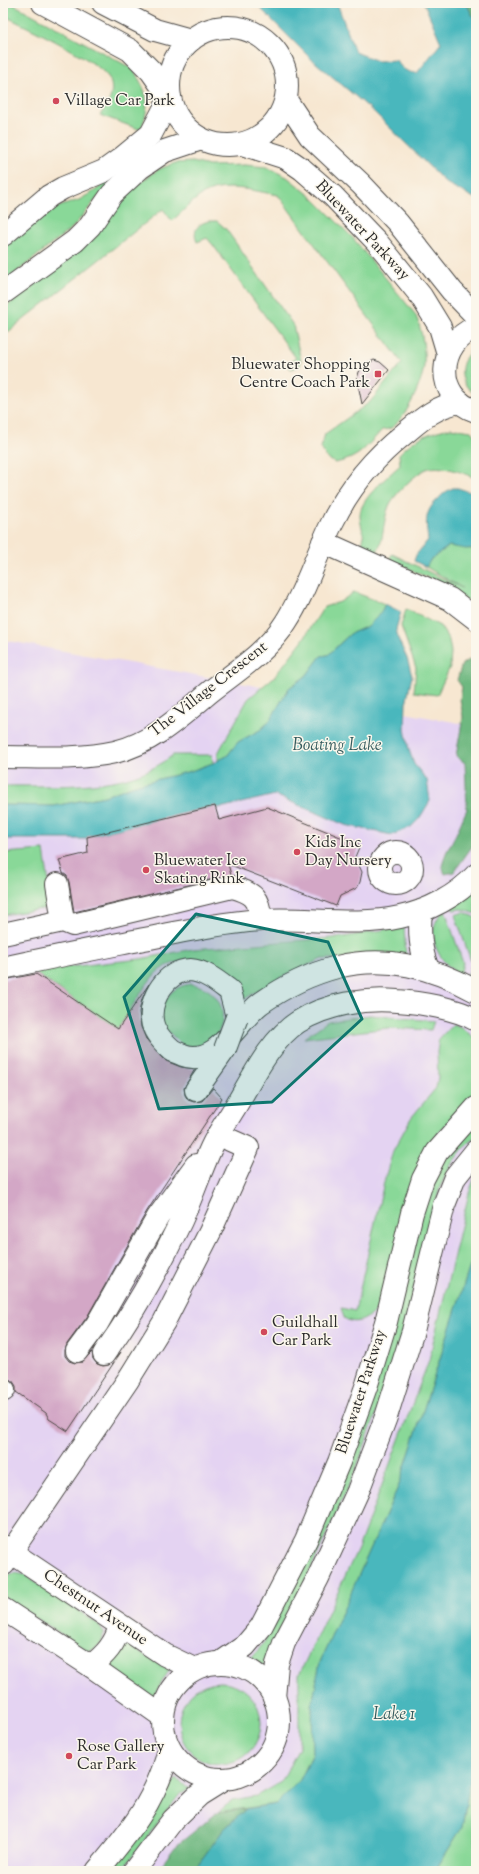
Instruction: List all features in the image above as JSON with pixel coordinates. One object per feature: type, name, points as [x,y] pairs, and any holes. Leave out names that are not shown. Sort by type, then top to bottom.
[{"type":"street","points":[[43,3],[110,38],[135,54],[151,71],[170,98]]},
{"type":"street","points":[[103,3],[158,32],[191,40]]},
{"type":"street","points":[[220,27],[236,27],[251,31],[265,39],[276,51],[283,64],[287,80],[286,100],[280,115],[270,128],[257,138],[242,144],[214,144],[201,139],[190,132],[174,111],[170,98],[169,82],[172,66],[180,51],[191,40],[204,31],[220,27]]},
{"type":"street","points":[[3,235],[49,196],[63,188],[104,171],[152,134],[170,98]]},
{"type":"street","name":"Bluewater Parkway","points":[[286,100],[310,136],[382,205],[421,250],[452,291],[476,316]]},
{"type":"street","points":[[3,292],[75,241],[90,226],[112,194],[140,168],[165,151],[201,139]]},
{"type":"street","name":"Bluewater Parkway","points":[[242,144],[286,158],[302,169],[333,196],[377,242],[421,296],[440,327],[448,354]]},
{"type":"street","points":[[468,406],[451,392],[446,380],[445,367],[448,354],[459,337],[476,327]]},
{"type":"street","name":"The Village Crescent","points":[[3,757],[99,755],[122,750],[161,731],[251,660],[275,636],[291,614],[332,522],[348,495],[381,454],[424,417],[443,406],[468,406]]},
{"type":"street","points":[[323,542],[450,599],[476,619]]},
{"type":"street","points":[[3,968],[200,928],[261,920],[297,919],[343,922],[374,922],[412,914],[442,901],[468,884],[476,875]]},
{"type":"street","points":[[57,884],[63,921]]},
{"type":"street","points":[[392,884],[412,914],[420,930],[422,953],[428,969]]},
{"type":"street","points":[[3,934],[63,921],[73,925],[232,887],[243,890],[253,896],[260,904],[261,920]]},
{"type":"street","points":[[196,1090],[225,1049],[237,1017],[230,991],[204,973],[190,970],[178,973],[163,984],[154,1000],[152,1020],[158,1034],[173,1051],[187,1056],[199,1057],[222,1044],[259,1004],[305,978],[337,967],[367,962],[395,963],[428,969],[461,982],[476,991]]},
{"type":"street","points":[[104,1354],[128,1320],[152,1280],[261,1064],[281,1038],[298,1022],[318,1012],[362,1002],[393,1001],[424,1004],[458,1011],[476,1020]]},
{"type":"street","name":"Bluewater Parkway","points":[[220,1663],[245,1646],[262,1627],[306,1540],[339,1462],[367,1384],[386,1322],[412,1212],[423,1179],[437,1152],[476,1108]]},
{"type":"street","points":[[6,1554],[160,1329],[175,1303],[192,1247],[248,1148],[220,1143]]},
{"type":"street","points":[[77,1351],[97,1324],[158,1217],[179,1186],[220,1143]]},
{"type":"street","name":"Bluewater Parkway","points":[[274,1698],[278,1664],[284,1643],[318,1578],[358,1491],[386,1417],[413,1331],[444,1205],[455,1177],[476,1151]]},
{"type":"street","name":"Chestnut Avenue","points":[[6,1554],[165,1655],[194,1669]]},
{"type":"street","points":[[3,1609],[91,1666],[162,1716]]},
{"type":"street","points":[[91,1666],[108,1652],[116,1640],[120,1626]]},
{"type":"street","name":"Bluewater Parkway","points":[[220,1663],[237,1665],[252,1672],[265,1683],[274,1698],[279,1716],[278,1735],[270,1752],[258,1767],[241,1776],[223,1780],[206,1778],[192,1772],[179,1763],[169,1750],[163,1734],[162,1716],[167,1697],[178,1681],[194,1669],[207,1664],[220,1663]]},
{"type":"street","points":[[97,1871],[151,1800],[164,1770],[169,1750]]},
{"type":"street","name":"Bluewater Parkway","points":[[134,1871],[173,1820],[199,1795],[223,1780]]},
{"type":"highlighted area","points":[[196,914],[328,942],[362,1019],[272,1102],[159,1109],[124,997]]},
{"type":"shaded area","points":[[3,640],[476,726],[476,1871],[3,1871]]},
{"type":"green space","points":[[3,3],[11,3],[133,69],[145,92],[147,105],[141,130],[100,115],[108,103],[112,88],[109,78],[102,70],[76,53],[3,15]]},
{"type":"green space","points":[[466,3],[476,3],[476,17],[474,18]]},
{"type":"green space","points":[[193,162],[209,166],[245,165],[266,167],[287,177],[312,197],[352,237],[415,314],[421,332],[424,359],[423,373],[417,391],[408,409],[397,423],[390,429],[382,430],[362,451],[356,455],[344,461],[335,463],[327,458],[321,448],[325,434],[370,402],[402,363],[278,195],[238,188],[218,189],[209,191],[200,196],[172,221],[163,209],[3,336],[3,309],[85,246],[112,210],[135,187],[157,170],[175,163]]},
{"type":"green space","points":[[130,166],[100,195],[73,227],[3,283],[3,247],[55,208],[79,200],[96,190],[116,173]]},
{"type":"green space","points":[[217,221],[226,229],[293,325],[301,361],[300,366],[291,369],[287,364],[296,358],[213,245],[207,238],[197,242],[195,234],[197,228],[202,223]]},
{"type":"green space","points":[[476,346],[476,395],[465,384],[462,377],[462,371],[466,358]]},
{"type":"green space","points":[[451,428],[471,431],[476,436],[476,479],[458,471],[438,467],[426,469],[416,475],[391,502],[385,519],[382,538],[375,555],[362,544],[363,534],[360,516],[364,502],[369,495],[400,465],[399,454],[405,448],[423,436]]},
{"type":"green space","points":[[449,546],[472,549],[476,548],[476,606],[442,584],[389,560],[392,554],[462,588],[426,567],[431,559]]},
{"type":"green space","points":[[354,592],[385,604],[380,614],[368,626],[350,634],[328,655],[321,656],[306,676],[289,688],[269,722],[260,730],[238,742],[227,756],[218,761],[218,753],[248,699],[275,676],[302,641],[324,607],[340,602]]},
{"type":"green space","points":[[406,609],[440,626],[449,640],[451,652],[450,667],[437,695],[414,692],[416,668],[401,626]]},
{"type":"green space","points":[[469,660],[476,663],[476,841],[454,872],[445,874],[442,866],[446,853],[467,809],[465,763],[456,756],[463,717],[460,699],[462,687],[457,680],[462,664]]},
{"type":"green space","points":[[173,755],[212,755],[213,763],[191,771],[135,785],[105,796],[54,806],[3,805],[3,786],[69,786],[114,781],[155,767]]},
{"type":"green space","points":[[44,850],[52,904],[48,908],[3,915],[3,853]]},
{"type":"green space","points":[[476,889],[476,914],[462,909],[453,910],[451,906]]},
{"type":"green space","points":[[445,910],[463,963],[460,975],[445,963],[435,946],[433,936],[434,927],[438,918]]},
{"type":"green space","points":[[464,912],[476,918],[476,957],[471,961],[455,915]]},
{"type":"green space","points":[[404,926],[406,957],[322,959],[285,975],[244,999],[233,980],[219,967],[201,961],[173,963],[161,969],[151,979],[118,1029],[32,971],[140,959],[193,949],[344,937]]},
{"type":"green space","points":[[476,961],[476,984],[467,978],[471,965]]},
{"type":"green space","points":[[191,984],[204,988],[214,995],[220,1005],[222,1015],[221,1025],[217,1035],[208,1042],[197,1046],[182,1045],[161,1024],[162,1009],[167,997],[176,989]]},
{"type":"green space","points":[[370,1015],[434,1021],[431,1030],[389,1028],[304,1038],[328,1021]]},
{"type":"green space","points":[[453,1024],[461,1027],[476,1039],[476,1091],[436,1136],[423,1156],[378,1308],[367,1318],[354,1322],[349,1321],[344,1318],[341,1308],[355,1311],[385,1178],[393,1151],[411,1118],[436,1088],[438,1077],[437,1052],[439,1039]]},
{"type":"green space","points":[[476,1124],[476,1136],[466,1145],[452,1163],[440,1187],[404,1327],[383,1395],[355,1472],[300,1593],[270,1649],[263,1666],[251,1658],[263,1644],[315,1545],[431,1185],[443,1159]]},
{"type":"green space","points":[[476,1174],[476,1255],[470,1266],[399,1485],[320,1662],[312,1706],[313,1753],[300,1780],[276,1804],[218,1812],[233,1800],[256,1796],[281,1782],[299,1748],[299,1675],[359,1546],[429,1360],[469,1193]]},
{"type":"green space","points":[[16,1573],[25,1575],[98,1624],[103,1632],[100,1644],[95,1649],[88,1651],[9,1601],[4,1596],[3,1585],[9,1576]]},
{"type":"green space","points":[[123,1641],[155,1662],[170,1669],[153,1697],[106,1665]]},
{"type":"green space","points":[[220,1682],[236,1685],[249,1694],[258,1707],[261,1723],[258,1739],[249,1752],[236,1761],[220,1764],[204,1761],[191,1752],[182,1739],[179,1723],[182,1707],[191,1694],[204,1685]]},
{"type":"green space","points":[[476,1749],[476,1871],[435,1871],[462,1827]]},
{"type":"green space","points":[[176,1779],[189,1788],[180,1794],[121,1871],[111,1871]]},
{"type":"green space","points":[[246,1809],[224,1829],[193,1871],[157,1871],[175,1847],[218,1812]]},
{"type":"water","points":[[255,3],[337,3],[355,52],[378,61],[396,60],[405,70],[417,73],[441,43],[424,3],[466,3],[476,22],[476,199],[446,183],[374,112],[309,57]]},
{"type":"water","points":[[453,488],[458,488],[476,494],[476,548],[466,549],[449,546],[431,559],[426,567],[414,561],[416,555],[428,540],[426,524],[427,515],[431,506],[445,492]]},
{"type":"water","name":"Boating Lake","points":[[385,604],[401,612],[396,629],[412,676],[406,704],[405,729],[409,750],[414,764],[427,780],[430,801],[419,819],[411,827],[392,835],[345,825],[275,795],[224,807],[216,808],[215,806],[87,837],[87,839],[3,839],[3,805],[54,806],[105,796],[135,785],[191,771],[227,756],[238,742],[260,730],[269,722],[289,688],[306,676],[321,656],[328,655],[350,634],[368,626],[380,614]]},
{"type":"water","name":"Lake 1","points":[[476,1255],[476,1749],[462,1827],[435,1871],[193,1871],[224,1829],[246,1809],[276,1804],[300,1780],[313,1754],[312,1706],[320,1662],[399,1485],[470,1266]]},
{"type":"building","points":[[374,360],[380,362],[389,370],[362,404],[357,379],[363,366]]},
{"type":"building","points":[[215,806],[219,820],[267,807],[360,845],[355,857],[362,872],[357,888],[340,896],[336,906],[228,864],[231,875],[74,912],[69,882],[67,876],[63,873],[59,860],[88,853],[87,837]]},
{"type":"building","points":[[36,974],[118,1029],[149,984],[142,999],[139,1012],[141,1027],[146,1039],[166,1061],[181,1067],[195,1069],[184,1088],[185,1095],[188,1100],[194,1102],[202,1101],[213,1088],[222,1098],[147,1211],[87,1317],[67,1344],[65,1356],[69,1361],[75,1363],[82,1362],[92,1352],[93,1359],[97,1364],[103,1366],[109,1365],[121,1352],[68,1431],[49,1419],[46,1413],[16,1392],[16,1386],[12,1380],[3,1377],[3,980]]},
{"type":"place","name":"Village Car Park","points":[[56,101]]},
{"type":"place","name":"Bluewater Shopping Centre Coach Park","points":[[378,374]]},
{"type":"place","name":"Kids Inc Day Nursery","points":[[297,852]]},
{"type":"place","name":"Bluewater Ice Skating Rink","points":[[146,870]]},
{"type":"place","name":"Guildhall Car Park","points":[[264,1332]]},
{"type":"place","name":"Rose Gallery Car Park","points":[[69,1756]]}]
